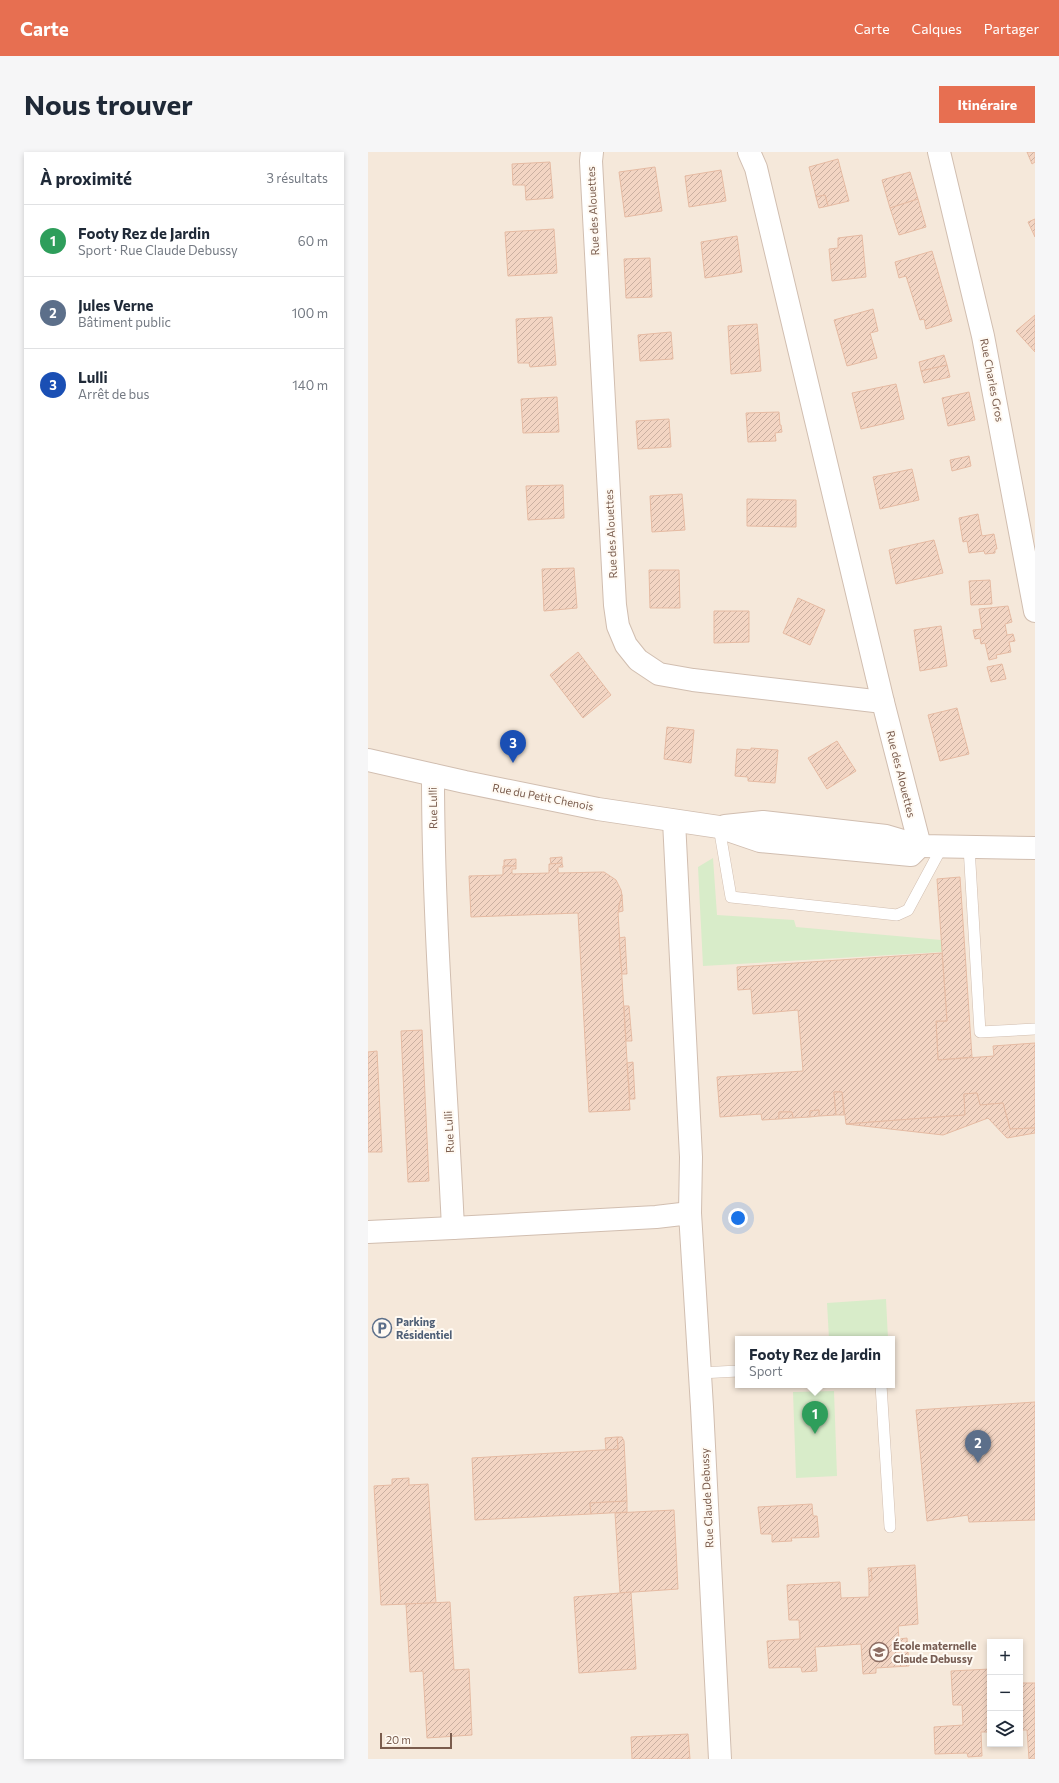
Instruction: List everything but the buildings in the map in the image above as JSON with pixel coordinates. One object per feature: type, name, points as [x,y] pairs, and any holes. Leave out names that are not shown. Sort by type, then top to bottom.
[{"type":"street","name":"Rue des Alouettes","points":[[592,152],[591,161],[615,605],[618,626],[626,645],[638,660],[659,674],[701,681],[883,702]]},
{"type":"street","name":"Rue des Alouettes","points":[[749,152],[756,168],[883,702],[920,846]]},
{"type":"street","name":"Rue Charles Gros","points":[[939,152],[983,336],[1035,611]]},
{"type":"street","name":"Rue du Petit Chenois","points":[[368,760],[598,809],[719,827],[763,822],[886,836],[920,846],[943,845],[1035,848]]},
{"type":"street","name":"Rue Lulli","points":[[433,775],[439,988],[448,1106],[453,1228]]},
{"type":"street","points":[[368,1232],[656,1217],[690,1213],[691,1157],[674,821]]},
{"type":"street","name":"Rue Claude Debussy","points":[[690,1213],[700,1373],[720,1759]]},
{"type":"lane","points":[[719,827],[730,897],[897,915],[908,910],[943,845]]},
{"type":"lane","points":[[969,847],[980,1032],[1035,1030]]},
{"type":"lane","points":[[700,1373],[735,1370]]},
{"type":"lane","points":[[881,1388],[890,1527]]},
{"type":"shaded area","points":[[368,152],[1035,152],[1035,1759],[368,1759]]},
{"type":"green space","points":[[713,858],[717,915],[794,920],[796,927],[941,940],[942,952],[703,966],[698,867]]},
{"type":"green space","points":[[886,1299],[888,1336],[829,1336],[827,1303]]},
{"type":"green space","points":[[834,1391],[837,1476],[796,1478],[793,1392]]},
{"type":"place","name":"Lulli","points":[[513,763]]},
{"type":"place","name":"Parking Résidentiel","points":[[382,1328]]},
{"type":"place","name":"Footy Rez de Jardin","points":[[815,1434]]},
{"type":"place","name":"Jules Verne","points":[[978,1463]]},
{"type":"place","name":"École maternelle Claude Debussy","points":[[879,1652]]}]
